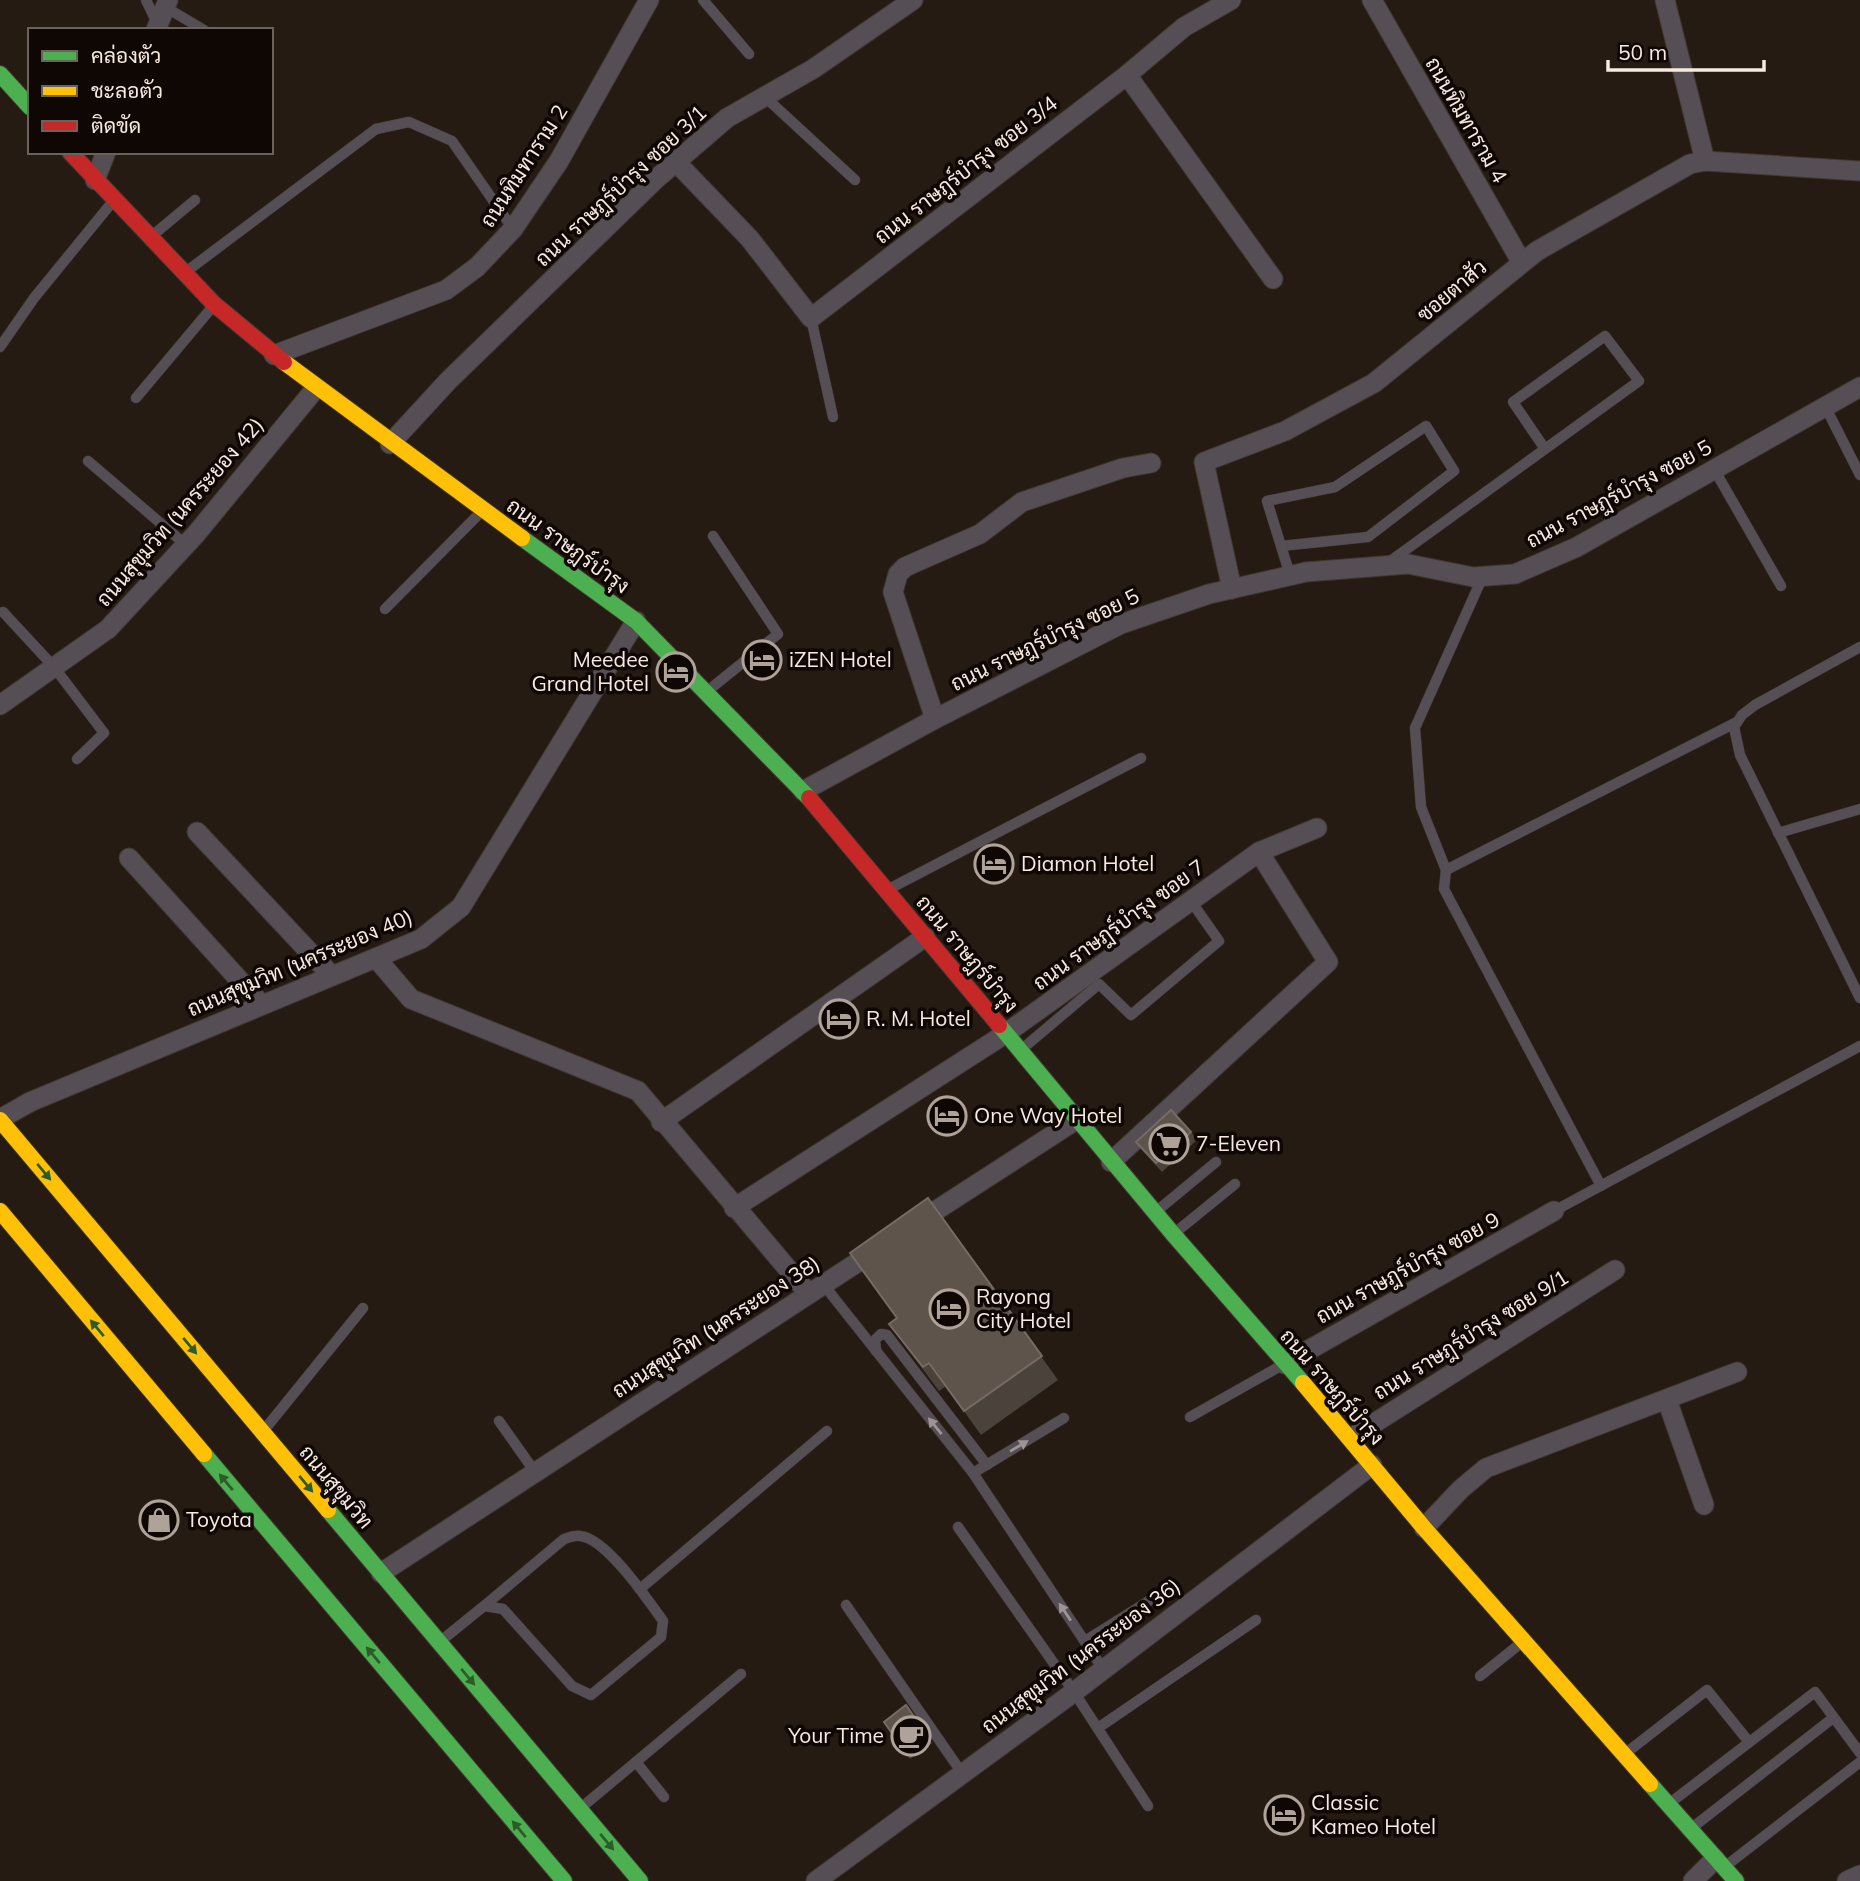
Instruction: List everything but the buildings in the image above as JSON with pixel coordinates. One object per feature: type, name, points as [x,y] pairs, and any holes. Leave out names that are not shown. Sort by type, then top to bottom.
[{"type":"street","name":"ถนนทิมทาราม 2","points":[[274,355],[446,290],[477,267],[513,229],[559,161],[649,0]]},
{"type":"street","name":"ถนน ราษฎร์บำรุง ซอย 3/1","points":[[390,443],[448,381],[676,162],[727,118],[813,69],[913,0]]},
{"type":"street","name":"ถนน ราษฎร์บำรุง ซอย 3/4","points":[[811,318],[1127,75],[1184,27],[1231,0]]},
{"type":"street","name":"ถนนทิมทาราม 4","points":[[1372,0],[1522,263]]},
{"type":"street","points":[[1665,0],[1704,161]]},
{"type":"street","points":[[0,74],[28,105]]},
{"type":"street","points":[[1127,75],[1273,279]]},
{"type":"street","name":"ถนน ราษฎร์บำรุง","points":[[72,154],[214,304],[274,355],[390,443],[636,621],[707,691],[803,791],[1111,1162],[1351,1438],[1424,1528],[1736,1881]]},
{"type":"street","points":[[95,180],[105,154]]},
{"type":"street","name":"ซอยตาสัว","points":[[1232,589],[1204,462],[1285,431],[1374,383],[1522,263],[1690,164],[1704,161],[1860,171]]},
{"type":"street","points":[[676,162],[750,239],[811,318]]},
{"type":"street","name":"ถนน ราษฎร์บำรุง ซอย 5","points":[[803,791],[935,719],[1121,624],[1232,589],[1290,576],[1408,564],[1478,576],[1515,573],[1577,547],[1860,387]]},
{"type":"street","name":"ถนนสุขุมวิท (นครระยอง 42)","points":[[0,705],[108,629],[186,545],[316,388]]},
{"type":"street","points":[[935,719],[893,592],[898,574],[905,567],[980,534],[1023,502],[1123,468],[1151,463]]},
{"type":"street","name":"ถนนสุขุมวิท (นครระยอง 40)","points":[[0,1119],[30,1102],[421,939],[461,907],[636,621]]},
{"type":"street","name":"ถนน ราษฎร์บำรุง ซอย 7","points":[[734,1208],[1005,1034],[1259,852],[1317,828]]},
{"type":"street","points":[[197,832],[332,976]]},
{"type":"street","points":[[1111,1162],[1328,962],[1259,852]]},
{"type":"street","points":[[129,858],[262,1005]]},
{"type":"street","points":[[661,1122],[925,937]]},
{"type":"street","points":[[376,958],[411,999],[638,1091],[734,1208],[816,1289]]},
{"type":"street","name":"ถนนสุขุมวิท","points":[[0,1119],[640,1881]]},
{"type":"street","name":"ถนนสุขุมวิท (นครระยอง 38)","points":[[381,1573],[1076,1120]]},
{"type":"street","points":[[0,1211],[564,1881]]},
{"type":"street","name":"ถนน ราษฎร์บำรุง ซอย 9","points":[[1284,1364],[1553,1212]]},
{"type":"street","name":"ถนน ราษฎร์บำรุง ซอย 9/1","points":[[1351,1438],[1615,1270]]},
{"type":"street","points":[[1424,1528],[1461,1489],[1486,1468],[1737,1372]]},
{"type":"street","points":[[1667,1400],[1704,1505]]},
{"type":"street","name":"ถนนสุขุมวิท (นครระยอง 36)","points":[[816,1881],[1074,1692],[1372,1465]]},
{"type":"street","points":[[1693,1881],[1720,1863]]},
{"type":"street","points":[[1847,1881],[1860,1875]]},
{"type":"lane","points":[[146,0],[162,15],[198,28]]},
{"type":"lane","points":[[703,0],[749,54]]},
{"type":"lane","points":[[764,96],[855,180]]},
{"type":"lane","points":[[184,274],[376,129],[409,122],[452,141],[513,229]]},
{"type":"lane","points":[[0,346],[33,299],[114,200]]},
{"type":"lane","points":[[150,237],[195,200]]},
{"type":"lane","points":[[136,398],[214,304]]},
{"type":"lane","points":[[811,318],[833,417]]},
{"type":"lane","points":[[1384,566],[1639,381],[1605,336],[1513,402],[1545,449]]},
{"type":"lane","points":[[1825,406],[1860,475]]},
{"type":"lane","points":[[1281,545],[1368,537],[1454,471],[1426,426],[1335,488],[1267,501],[1290,576]]},
{"type":"lane","points":[[88,461],[186,545]]},
{"type":"lane","points":[[1714,470],[1781,586]]},
{"type":"lane","points":[[385,609],[483,510]]},
{"type":"lane","points":[[707,691],[778,634],[713,536]]},
{"type":"lane","points":[[1478,576],[1415,729],[1422,807],[1446,870],[1444,889],[1601,1186]]},
{"type":"lane","points":[[4,612],[54,667],[104,733],[77,759]]},
{"type":"lane","points":[[1446,870],[1737,722],[1755,705],[1860,646]]},
{"type":"lane","points":[[1737,722],[1734,739],[1740,755],[1860,998]]},
{"type":"lane","points":[[887,891],[1141,758]]},
{"type":"lane","points":[[1779,833],[1860,809]]},
{"type":"lane","points":[[1018,1051],[1099,984],[1131,1015],[1219,941],[1191,901]]},
{"type":"lane","points":[[1553,1212],[1860,1046]]},
{"type":"lane","points":[[1155,1213],[1216,1163]]},
{"type":"lane","points":[[1173,1234],[1235,1184]]},
{"type":"lane","points":[[816,1289],[876,1351],[973,1472],[1103,1669]]},
{"type":"lane","points":[[262,1432],[363,1308]]},
{"type":"lane","points":[[876,1351],[875,1340],[881,1334],[887,1335],[987,1465]]},
{"type":"lane","points":[[1190,1417],[1284,1364]]},
{"type":"lane","points":[[973,1472],[1064,1418]]},
{"type":"lane","points":[[499,1421],[535,1472]]},
{"type":"lane","points":[[640,1589],[827,1431]]},
{"type":"lane","points":[[958,1527],[1074,1692],[1148,1806]]},
{"type":"lane","points":[[439,1643],[564,1539],[580,1536],[598,1543],[640,1589],[663,1621],[661,1637],[591,1695],[572,1686],[503,1609],[484,1606]]},
{"type":"lane","points":[[1085,1641],[1168,1589]]},
{"type":"lane","points":[[846,1605],[962,1773]]},
{"type":"lane","points":[[1097,1728],[1256,1620]]},
{"type":"lane","points":[[1480,1676],[1524,1641]]},
{"type":"lane","points":[[579,1810],[741,1674]]},
{"type":"lane","points":[[1624,1754],[1707,1690],[1749,1742]]},
{"type":"lane","points":[[1669,1805],[1815,1692],[1860,1753]]},
{"type":"lane","points":[[1690,1829],[1833,1718]]},
{"type":"lane","points":[[636,1762],[664,1797]]},
{"type":"lane","points":[[1720,1863],[1860,1762]]},
{"type":"traffic: fast","points":[[0,74],[28,105]]},
{"type":"traffic: fast","points":[[522,538],[636,621],[809,798]]},
{"type":"traffic: fast","points":[[999,1025],[1173,1234],[1303,1383]]},
{"type":"traffic: fast","points":[[204,1454],[564,1881]]},
{"type":"traffic: fast","points":[[328,1510],[640,1881]]},
{"type":"traffic: fast","points":[[1650,1784],[1736,1881]]},
{"type":"traffic: slow","points":[[284,362],[522,538]]},
{"type":"traffic: slow","points":[[0,1120],[328,1510]]},
{"type":"traffic: slow","points":[[0,1211],[204,1454]]},
{"type":"traffic: slow","points":[[1303,1383],[1424,1528],[1650,1784]]},
{"type":"traffic: jam","points":[[72,154],[214,304],[284,362]]},
{"type":"traffic: jam","points":[[809,798],[999,1025]]},
{"type":"place","name":"iZEN Hotel","points":[[762,660]]},
{"type":"place","name":"Meedee Grand Hotel","points":[[676,672]]},
{"type":"place","name":"Diamon Hotel","points":[[994,864]]},
{"type":"place","name":"R. M. Hotel","points":[[839,1019]]},
{"type":"place","name":"One Way Hotel","points":[[947,1116]]},
{"type":"place","name":"7-Eleven","points":[[1169,1144]]},
{"type":"place","name":"Rayong City Hotel","points":[[949,1309]]},
{"type":"place","name":"Toyota","points":[[159,1520]]},
{"type":"place","name":"Your Time","points":[[911,1736]]},
{"type":"place","name":"Classic Kameo Hotel","points":[[1284,1815]]}]
